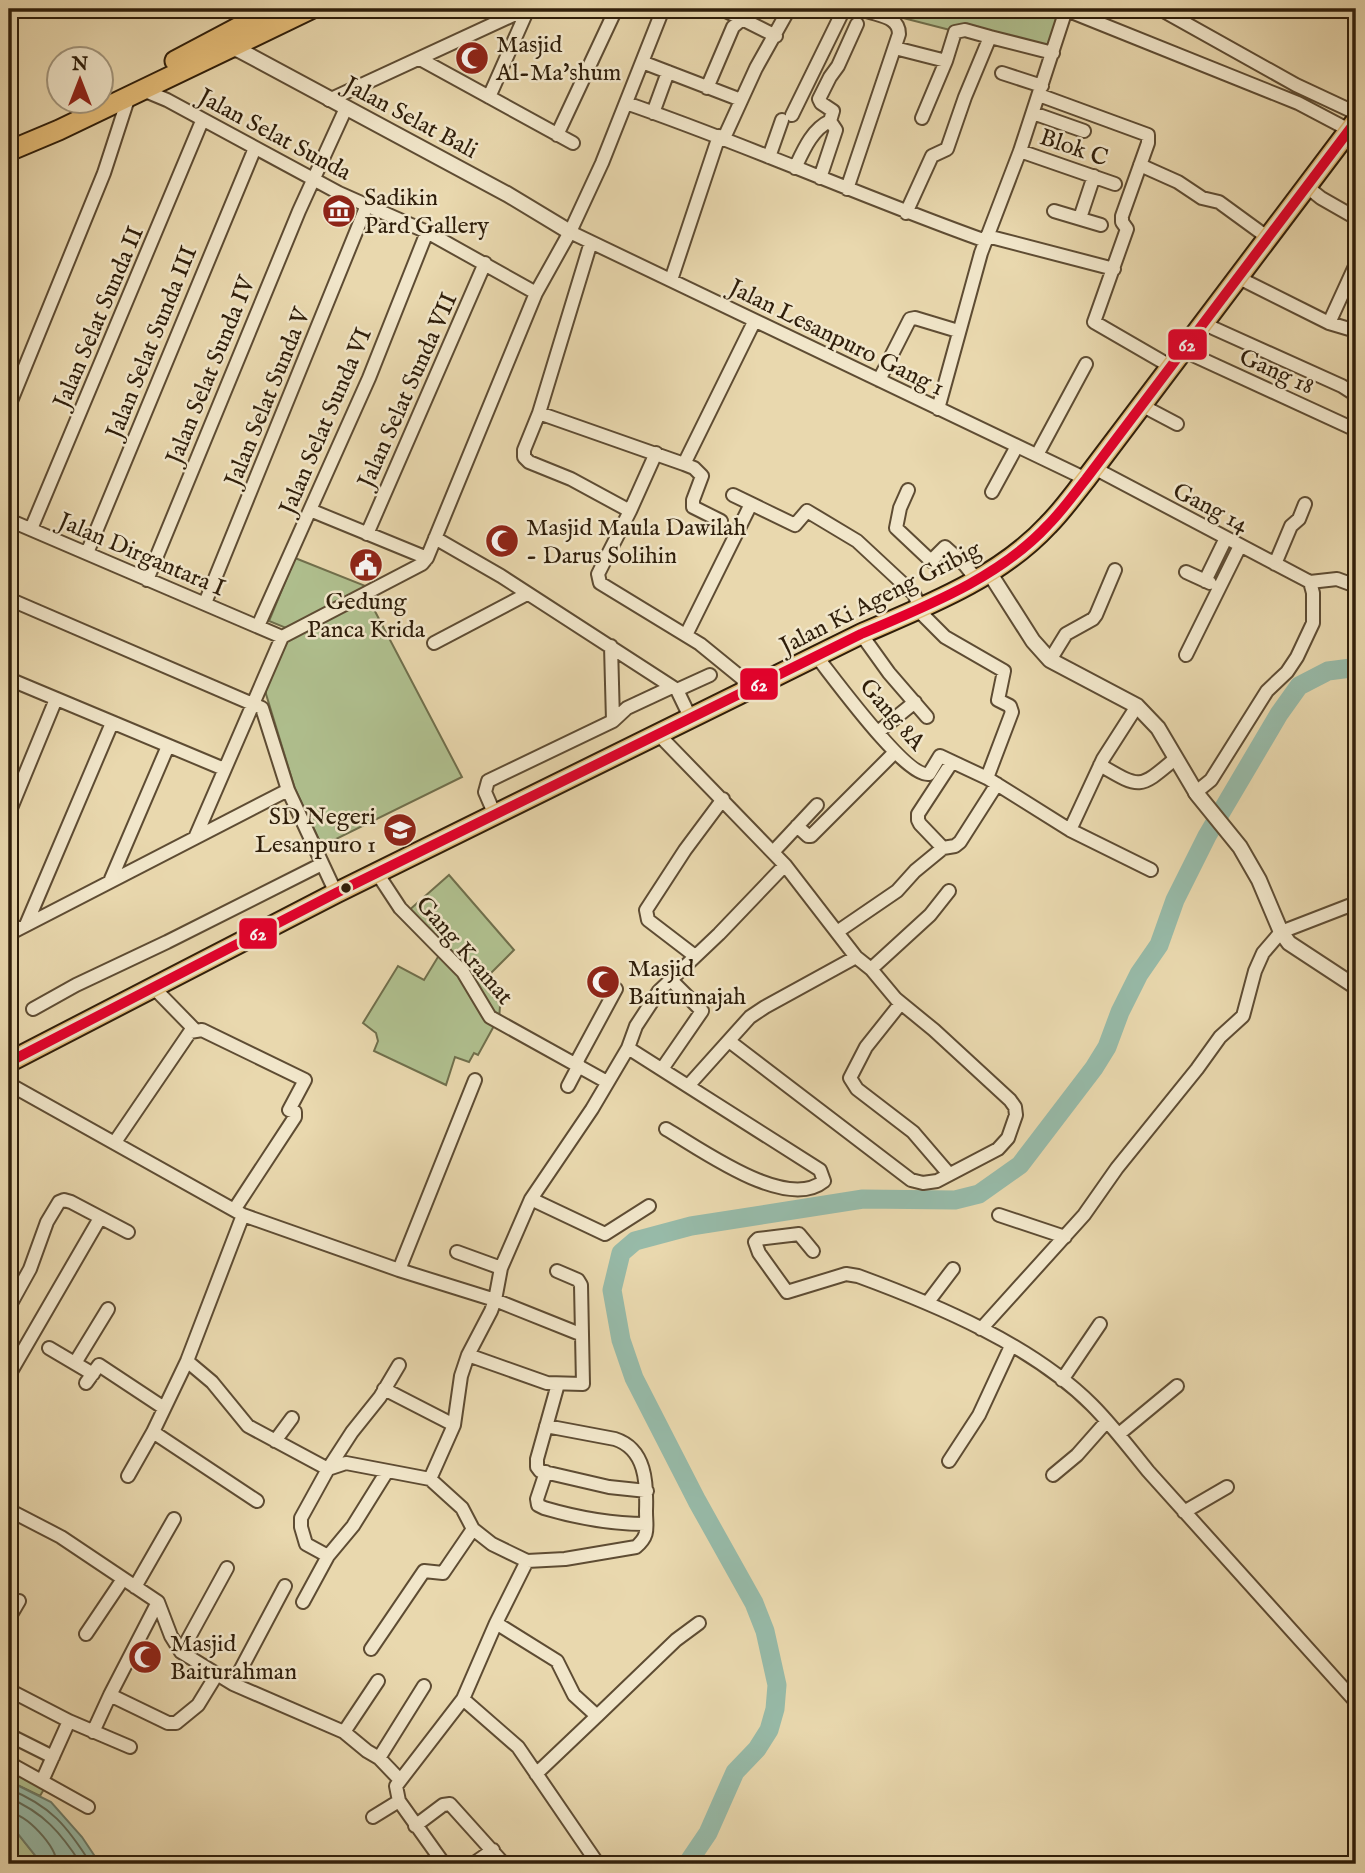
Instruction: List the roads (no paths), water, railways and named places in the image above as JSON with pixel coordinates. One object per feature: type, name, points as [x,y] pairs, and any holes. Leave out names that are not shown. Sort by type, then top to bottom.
[{"type":"main road","points":[[9,151],[136,93],[224,42],[273,9]]},
{"type":"main road","points":[[116,90],[185,56],[311,9]]},
{"type":"main road","points":[[9,139],[64,116]]},
{"type":"main road","name":"Jalan Ki Ageng Gribig","points":[[9,1062],[336,893],[920,608],[982,575],[1047,526],[1090,474],[1355,124]]},
{"type":"street","points":[[328,100],[527,9]]},
{"type":"street","points":[[489,97],[527,9]]},
{"type":"street","points":[[557,135],[616,9]]},
{"type":"street","points":[[195,838],[282,637],[422,564],[427,558],[536,293],[570,232],[602,163],[663,9]]},
{"type":"street","points":[[722,9],[744,14],[776,36]]},
{"type":"street","points":[[671,280],[722,137],[789,9]]},
{"type":"street","points":[[769,157],[844,9]]},
{"type":"street","points":[[847,189],[899,34],[897,24],[891,19],[862,9]]},
{"type":"street","points":[[938,409],[986,239],[1041,90],[1064,9],[1288,100],[1355,124]]},
{"type":"street","points":[[1160,9],[1296,85],[1355,124]]},
{"type":"street","points":[[707,88],[733,27],[744,14]]},
{"type":"street","points":[[795,168],[814,134],[830,121],[833,111],[819,99],[857,24]]},
{"type":"street","points":[[922,118],[955,32],[965,30],[1053,53]]},
{"type":"street","points":[[906,213],[933,155],[947,149],[990,37]]},
{"type":"street","name":"Jalan Selat Bali","points":[[224,42],[507,194],[570,232]]},
{"type":"street","points":[[895,48],[946,61]]},
{"type":"street","points":[[420,59],[573,143]]},
{"type":"street","points":[[642,62],[740,100]]},
{"type":"street","points":[[653,113],[668,72]]},
{"type":"street","points":[[626,103],[722,137],[906,213],[986,239],[1114,269],[1127,229],[1122,221],[1148,143],[1145,133],[1002,73]]},
{"type":"street","points":[[1288,100],[1296,85]]},
{"type":"street","points":[[9,406],[136,93]]},
{"type":"street","name":"Jalan Selat Sunda","points":[[136,93],[167,100],[339,193],[426,232],[536,293]]},
{"type":"street","name":"Jalan Selat Sunda IV","points":[[147,580],[299,211],[346,108]]},
{"type":"street","points":[[1033,113],[1084,131]]},
{"type":"street","name":"Jalan Selat Sunda II","points":[[31,529],[202,121]]},
{"type":"street","points":[[820,178],[836,133],[830,121]]},
{"type":"street","name":"Jalan Selat Sunda III","points":[[88,553],[255,148]]},
{"type":"street","name":"Blok C","points":[[1020,150],[1115,184]]},
{"type":"street","points":[[1140,165],[1178,182],[1202,198],[1219,202],[1267,237]]},
{"type":"street","points":[[1080,218],[1094,176]]},
{"type":"street","points":[[1306,186],[1356,218]]},
{"type":"street","name":"Jalan Selat Sunda V","points":[[205,603],[367,205]]},
{"type":"street","points":[[1054,211],[1101,225]]},
{"type":"street","name":"Jalan Selat Sunda VI","points":[[258,626],[369,378],[426,232]]},
{"type":"street","name":"Jalan Lesanpuro Gang 1","points":[[570,232],[1017,446],[1090,474]]},
{"type":"street","points":[[591,242],[524,450],[525,459],[571,479],[631,511]]},
{"type":"street","name":"Jalan Selat Sunda VII","points":[[367,534],[485,264]]},
{"type":"street","points":[[1329,323],[1356,264]]},
{"type":"street","name":"Gang 18","points":[[1114,269],[1094,322],[1356,430]]},
{"type":"street","points":[[1237,277],[1329,323],[1356,331]]},
{"type":"street","points":[[879,380],[910,319],[915,318],[958,331]]},
{"type":"street","points":[[684,464],[754,322]]},
{"type":"street","points":[[1202,323],[1342,386],[1356,395]]},
{"type":"street","points":[[1037,455],[1086,364]]},
{"type":"street","points":[[1140,405],[1177,424]]},
{"type":"street","points":[[538,413],[694,468],[702,476],[693,507],[720,521]]},
{"type":"street","points":[[992,492],[1017,446]]},
{"type":"street","points":[[656,453],[598,579],[605,588],[686,635],[754,688]]},
{"type":"street","name":"Gang 14","points":[[1090,474],[1226,538],[1310,582]]},
{"type":"street","points":[[908,491],[900,508],[896,528],[932,561],[945,547],[965,565],[982,575],[1051,660],[1137,706],[1158,728],[1196,794],[1240,847],[1259,880],[1279,926],[1293,947],[1356,987]]},
{"type":"street","points":[[733,495],[795,525],[807,511],[858,541],[914,594],[923,615],[945,637],[1004,671],[998,698],[1012,708],[1009,720],[992,781],[960,842],[955,846],[943,848],[915,871],[897,891],[837,932]]},
{"type":"street","points":[[686,635],[751,504]]},
{"type":"street","points":[[1275,564],[1291,526],[1299,519],[1305,504]]},
{"type":"street","points":[[310,510],[427,558]]},
{"type":"street","name":"Jalan Dirgantara I","points":[[9,520],[282,637]]},
{"type":"street","points":[[435,538],[501,576],[674,688],[691,719]]},
{"type":"street","points":[[1205,581],[1226,538]]},
{"type":"street","points":[[1186,655],[1240,546]]},
{"type":"street","points":[[1051,660],[1066,634],[1096,615],[1115,570]]},
{"type":"street","points":[[1186,572],[1220,587]]},
{"type":"street","points":[[1196,794],[1211,780],[1267,691],[1287,673],[1297,657],[1313,623],[1313,593],[1310,582],[1337,579],[1356,586]]},
{"type":"street","points":[[434,643],[527,594]]},
{"type":"street","points":[[9,599],[262,708],[288,790],[336,893]]},
{"type":"street","points":[[861,635],[928,717]]},
{"type":"street","points":[[611,646],[613,721]]},
{"type":"street","name":"Gang 8A","points":[[817,657],[894,752],[917,772],[926,775],[946,759]]},
{"type":"street","points":[[495,815],[485,792],[488,781],[613,721],[627,708],[710,675]]},
{"type":"street","points":[[9,679],[224,769]]},
{"type":"street","points":[[9,813],[56,699]]},
{"type":"street","points":[[878,732],[915,702]]},
{"type":"street","points":[[1070,830],[1100,765],[1137,706]]},
{"type":"street","points":[[26,925],[112,723]]},
{"type":"street","points":[[659,736],[785,865],[856,957],[871,969],[901,1003],[1010,1100],[1016,1115],[1008,1138],[998,1149],[937,1181],[923,1184],[911,1180],[729,1041]]},
{"type":"street","points":[[111,880],[168,746]]},
{"type":"street","points":[[797,826],[811,836],[894,752]]},
{"type":"street","points":[[943,848],[920,824],[918,814],[946,759],[992,781],[1070,830],[1151,870]]},
{"type":"street","points":[[1100,765],[1129,782],[1140,784],[1150,780],[1175,759]]},
{"type":"street","points":[[9,933],[288,790]]},
{"type":"street","points":[[695,956],[648,920],[646,910],[690,842],[723,799]]},
{"type":"street","points":[[773,852],[817,805]]},
{"type":"street","points":[[33,1009],[76,985],[167,943],[322,864]]},
{"type":"street","points":[[430,1479],[454,1425],[461,1376],[468,1355],[495,1300],[501,1268],[531,1199],[592,1109],[628,1048],[636,1026],[659,991],[719,934],[785,865]]},
{"type":"street","name":"Gang Kramat","points":[[377,873],[400,908],[463,972],[490,1017],[607,1082]]},
{"type":"street","points":[[871,969],[930,915],[949,891]]},
{"type":"street","points":[[981,1329],[1084,1215],[1208,1052],[1243,1016],[1255,971],[1279,926],[1356,903]]},
{"type":"street","points":[[688,1086],[750,1017],[856,957]]},
{"type":"street","points":[[662,1069],[702,1011],[671,980]]},
{"type":"street","points":[[153,987],[195,1030]]},
{"type":"street","points":[[568,1086],[616,989]]},
{"type":"street","points":[[901,1003],[866,1047],[850,1078],[857,1089],[913,1132],[949,1174]]},
{"type":"street","points":[[115,1142],[190,1032],[195,1030],[202,1030],[304,1080],[289,1110],[295,1112],[295,1117],[238,1213],[187,1361],[153,1432],[128,1476]]},
{"type":"street","points":[[628,1048],[820,1170],[824,1181],[809,1189],[769,1186],[666,1129]]},
{"type":"street","points":[[399,1270],[475,1080]]},
{"type":"street","points":[[9,1084],[238,1213],[399,1270],[495,1300],[580,1334]]},
{"type":"street","points":[[531,1199],[605,1234],[649,1206]]},
{"type":"street","points":[[9,1307],[30,1269],[56,1203],[64,1200],[128,1232]]},
{"type":"street","points":[[999,1215],[1065,1237]]},
{"type":"street","points":[[9,1375],[100,1218]]},
{"type":"street","points":[[813,1251],[799,1234],[758,1239],[755,1242],[759,1253],[787,1292],[846,1274],[858,1276],[928,1301],[1012,1346],[1062,1380],[1119,1434],[1147,1471],[1356,1702]]},
{"type":"street","points":[[457,1252],[501,1268]]},
{"type":"street","points":[[928,1301],[953,1269]]},
{"type":"street","points":[[468,1355],[531,1378],[578,1386],[584,1382],[580,1334],[581,1285],[578,1280],[557,1271]]},
{"type":"street","points":[[75,1363],[108,1309]]},
{"type":"street","points":[[1062,1380],[1100,1324]]},
{"type":"street","points":[[949,1461],[979,1415],[1012,1346]]},
{"type":"street","points":[[49,1348],[75,1363],[96,1369],[164,1408]]},
{"type":"street","points":[[187,1361],[212,1382],[248,1426],[328,1469],[346,1463],[386,1473],[430,1479],[462,1508],[473,1529],[492,1544],[527,1560],[565,1559],[636,1547],[647,1533],[647,1490],[643,1468],[632,1449],[623,1442],[546,1426]]},
{"type":"street","points":[[328,1556],[306,1544],[300,1522],[328,1469],[399,1364]]},
{"type":"street","points":[[558,1384],[537,1462],[540,1471],[609,1487],[647,1490]]},
{"type":"street","points":[[1119,1434],[1177,1386]]},
{"type":"street","points":[[384,1389],[454,1425]]},
{"type":"street","points":[[275,1441],[292,1418]]},
{"type":"street","points":[[1053,1475],[1077,1455],[1107,1422]]},
{"type":"street","points":[[153,1432],[257,1501]]},
{"type":"street","points":[[546,1472],[537,1499],[538,1505],[585,1520],[646,1524]]},
{"type":"street","points":[[303,1602],[328,1556],[353,1526],[386,1473]]},
{"type":"street","points":[[1184,1512],[1227,1487]]},
{"type":"street","points":[[9,1510],[61,1537],[158,1602],[171,1636],[181,1652],[233,1684],[345,1732],[379,1758],[400,1780]]},
{"type":"street","points":[[135,1587],[174,1519]]},
{"type":"street","points":[[371,1649],[424,1571],[443,1573],[473,1529]]},
{"type":"street","points":[[444,1864],[399,1801],[396,1789],[400,1780],[463,1699],[527,1560]]},
{"type":"street","points":[[181,1652],[227,1568]]},
{"type":"street","points":[[86,1634],[123,1578]]},
{"type":"street","points":[[233,1684],[285,1586]]},
{"type":"street","points":[[9,1618],[19,1601]]},
{"type":"street","points":[[93,1732],[158,1602]]},
{"type":"street","points":[[496,1623],[557,1661],[574,1695],[597,1716]]},
{"type":"street","points":[[536,1774],[676,1640],[699,1623]]},
{"type":"street","points":[[110,1695],[168,1723],[176,1723],[198,1705],[216,1674]]},
{"type":"street","points":[[345,1732],[378,1681]]},
{"type":"street","points":[[379,1758],[424,1686]]},
{"type":"street","points":[[9,1690],[69,1721],[130,1747]]},
{"type":"street","points":[[463,1699],[518,1746],[598,1864]]},
{"type":"street","points":[[42,1782],[69,1721]]},
{"type":"street","points":[[9,1735],[53,1757]]},
{"type":"street","points":[[9,1763],[88,1807]]},
{"type":"street","points":[[373,1817],[399,1801]]},
{"type":"street","points":[[415,1826],[448,1803],[504,1864]]},
{"type":"street","points":[[472,1864],[493,1850]]},
{"type":"water","points":[[9,1781],[51,1802],[82,1837],[100,1864],[42,1864],[9,1827]]},
{"type":"waterway","points":[[687,1864],[708,1833],[735,1772],[757,1749],[769,1730],[775,1709],[777,1685],[765,1631],[754,1603],[697,1501],[634,1378],[621,1340],[612,1290],[621,1253],[635,1241],[691,1226],[863,1199],[955,1200],[979,1194],[1020,1165],[1107,1047],[1120,1012],[1139,974],[1159,945],[1175,900],[1207,836],[1279,714],[1299,686],[1328,671],[1351,668],[1356,670]]},
{"type":"place","name":"Masjid Al-Ma'shum","points":[[472,58]]},
{"type":"place","name":"Sadikin Pard Gallery","points":[[339,211]]},
{"type":"place","name":"Masjid Maula Dawilah - Darus Solihin","points":[[502,541]]},
{"type":"place","name":"Gedung Panca Krida","points":[[366,565]]},
{"type":"place","name":"SD Negeri Lesanpuro 1","points":[[400,830]]},
{"type":"place","name":"Masjid Baitunnajah","points":[[603,982]]},
{"type":"place","name":"Masjid Baiturahman","points":[[145,1657]]}]
